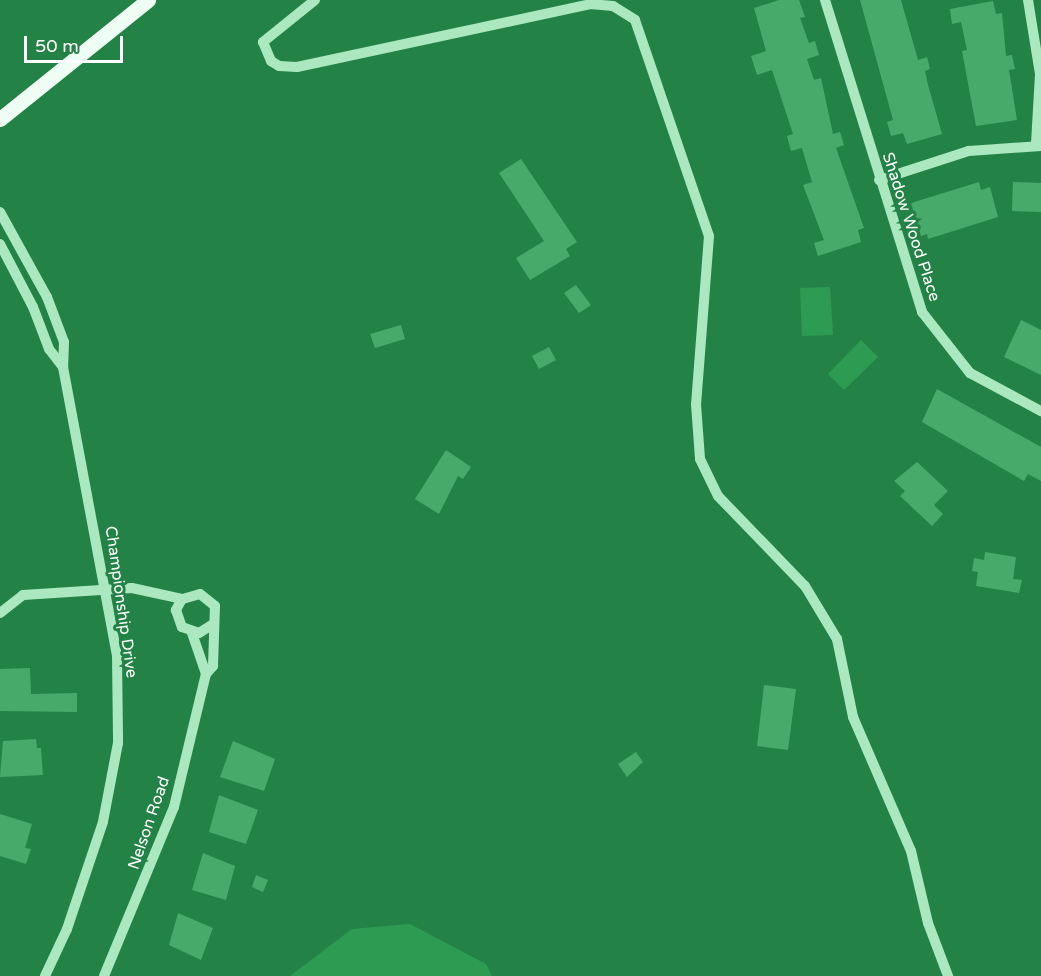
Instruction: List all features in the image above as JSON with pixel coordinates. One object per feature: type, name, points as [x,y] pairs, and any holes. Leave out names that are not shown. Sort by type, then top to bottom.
[{"type":"main road","points":[[0,119],[148,0]]},
{"type":"street","points":[[315,0],[263,42],[271,61],[279,66],[297,67],[590,4],[613,6],[635,20],[709,236],[696,404],[700,459],[718,496],[805,586],[837,639],[855,723],[911,851],[928,923],[948,976]]},
{"type":"street","name":"Shadow Wood Place","points":[[825,0],[879,180],[922,312],[970,373],[1041,411]]},
{"type":"street","points":[[879,180],[969,152],[1039,145],[1040,74],[1028,0]]},
{"type":"street","name":"Championship Drive","points":[[0,212],[47,297],[64,342],[63,367],[107,589],[117,656],[118,743],[103,822],[67,929],[45,976]]},
{"type":"street","name":"Championship Drive","points":[[0,244],[33,307],[49,349],[63,367]]},
{"type":"street","name":"Nelson Road","points":[[0,613],[23,595],[107,589],[147,589],[182,599],[194,593],[207,596],[216,613],[212,625],[213,666],[206,674],[174,807],[104,976]]},
{"type":"street","points":[[182,599],[176,616],[182,627],[192,633],[204,632],[212,625]]},
{"type":"street","points":[[192,633],[206,674]]},
{"type":"green space","points":[[830,287],[833,335],[802,336],[800,288]]},
{"type":"green space","points":[[861,340],[878,357],[844,390],[828,374]]},
{"type":"green space","points":[[410,924],[486,964],[492,976],[290,976],[352,929]]},
{"type":"building","points":[[779,0],[799,0],[805,17],[800,18],[809,43],[815,41],[819,55],[807,59],[814,80],[821,78],[833,134],[840,132],[844,145],[836,148],[864,228],[858,230],[861,242],[818,256],[814,243],[824,240],[803,185],[812,182],[802,148],[791,151],[787,136],[793,134],[772,70],[757,75],[751,56],[766,51],[754,8]]},
{"type":"building","points":[[860,0],[901,0],[918,60],[927,57],[930,69],[925,71],[942,134],[907,144],[903,133],[891,136],[887,122],[893,120]]},
{"type":"building","points":[[993,1],[996,14],[1002,13],[1006,56],[1012,55],[1015,69],[1009,70],[1017,120],[976,126],[962,51],[967,50],[961,22],[952,24],[950,9]]},
{"type":"building","points":[[521,159],[577,242],[566,249],[570,256],[530,280],[516,258],[544,241],[499,173]]},
{"type":"building","points":[[979,182],[981,190],[990,187],[998,217],[928,239],[927,234],[921,236],[911,203]]},
{"type":"building","points":[[1013,182],[1041,183],[1041,212],[1012,211]]},
{"type":"building","points":[[576,285],[591,305],[579,313],[564,293]]},
{"type":"building","points":[[1021,320],[1041,330],[1041,375],[1004,357]]},
{"type":"building","points":[[401,325],[405,339],[375,348],[370,334]]},
{"type":"building","points":[[549,347],[556,360],[539,369],[532,356]]},
{"type":"building","points":[[937,389],[1041,447],[1041,481],[1028,474],[1024,481],[922,422]]},
{"type":"building","points":[[446,450],[471,467],[463,479],[458,476],[439,514],[415,499]]},
{"type":"building","points":[[917,462],[948,491],[934,505],[943,514],[932,526],[900,496],[905,491],[894,481]]},
{"type":"building","points":[[985,552],[1016,557],[1013,579],[1022,580],[1019,593],[976,586],[978,572],[972,571],[974,558],[984,560]]},
{"type":"building","points":[[30,668],[31,694],[77,693],[77,712],[0,711],[0,669]]},
{"type":"building","points":[[764,685],[796,689],[788,750],[757,746]]},
{"type":"building","points":[[36,739],[37,748],[41,748],[43,775],[0,777],[3,741]]},
{"type":"building","points":[[233,741],[275,759],[264,791],[220,777]]},
{"type":"building","points":[[636,752],[643,762],[627,777],[618,764]]},
{"type":"building","points":[[219,795],[258,810],[246,844],[209,832]]},
{"type":"building","points":[[0,814],[32,824],[25,848],[31,849],[26,864],[0,856]]},
{"type":"building","points":[[203,853],[235,866],[226,900],[192,890]]},
{"type":"building","points":[[256,875],[268,880],[263,892],[252,887]]},
{"type":"building","points":[[178,913],[213,928],[201,960],[169,945]]}]
